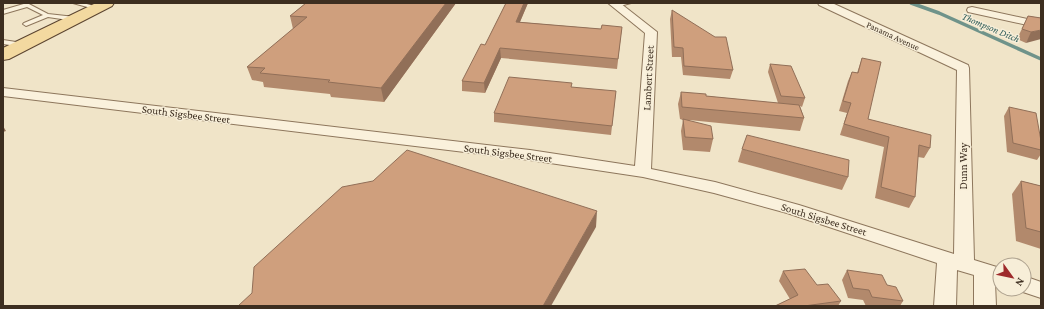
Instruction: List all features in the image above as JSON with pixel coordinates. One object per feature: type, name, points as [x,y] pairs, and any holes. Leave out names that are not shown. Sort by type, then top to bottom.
[{"type":"main road","points":[[3,55],[102,5]]},
{"type":"street","name":"Panama Avenue","points":[[823,3],[963,68]]},
{"type":"street","name":"Lambert Street","points":[[619,4],[651,32],[643,172]]},
{"type":"street","points":[[972,10],[1041,25]]},
{"type":"street","name":"Dunn Way","points":[[945,306],[955,261],[963,68]]},
{"type":"street","name":"South Sigsbee Street","points":[[3,92],[523,154],[643,172],[716,188],[792,209],[992,274]]},
{"type":"street","points":[[985,306],[992,274]]},
{"type":"lane","points":[[76,3],[102,5]]},
{"type":"lane","points":[[3,12],[27,5],[47,14],[75,19]]},
{"type":"lane","points":[[26,24],[47,14]]},
{"type":"lane","points":[[3,42],[24,45]]},
{"type":"building","points":[[306,3],[446,3],[381,88],[328,82],[330,80],[260,73],[265,68],[247,67],[307,17],[290,16]]},
{"type":"building","points":[[506,3],[524,3],[516,22],[601,29],[602,25],[622,27],[618,59],[500,48],[484,83],[462,81],[481,44],[485,45]]},
{"type":"building","points":[[672,10],[715,37],[726,37],[733,70],[684,66],[683,48],[674,47]]},
{"type":"building","points":[[1028,16],[1041,18],[1041,30],[1031,32],[1022,29]]},
{"type":"building","points":[[862,58],[881,62],[868,119],[931,135],[930,148],[919,145],[915,197],[881,187],[889,137],[844,124],[851,103],[843,101],[852,72],[858,73]]},
{"type":"building","points":[[770,64],[791,66],[805,98],[781,96]]},
{"type":"building","points":[[509,77],[572,83],[571,87],[616,91],[612,126],[494,113]]},
{"type":"building","points":[[681,92],[706,94],[706,96],[799,105],[804,118],[682,107]]},
{"type":"building","points":[[1009,107],[1036,113],[1041,141],[1041,150],[1013,143]]},
{"type":"building","points":[[683,119],[711,126],[713,139],[685,137]]},
{"type":"building","points":[[747,135],[849,160],[848,177],[742,149]]},
{"type":"building","points":[[407,150],[597,211],[543,306],[238,306],[252,293],[254,267],[342,187],[373,181]]},
{"type":"building","points":[[1021,181],[1041,186],[1041,232],[1026,228]]},
{"type":"building","points":[[805,269],[817,285],[828,284],[841,301],[804,306],[775,306],[798,295],[783,271]]},
{"type":"building","points":[[847,270],[882,275],[887,285],[896,287],[903,301],[872,297],[869,290],[853,288]]},
{"type":"waterway","name":"Thompson Ditch","points":[[911,3],[939,13],[1041,59]]}]
